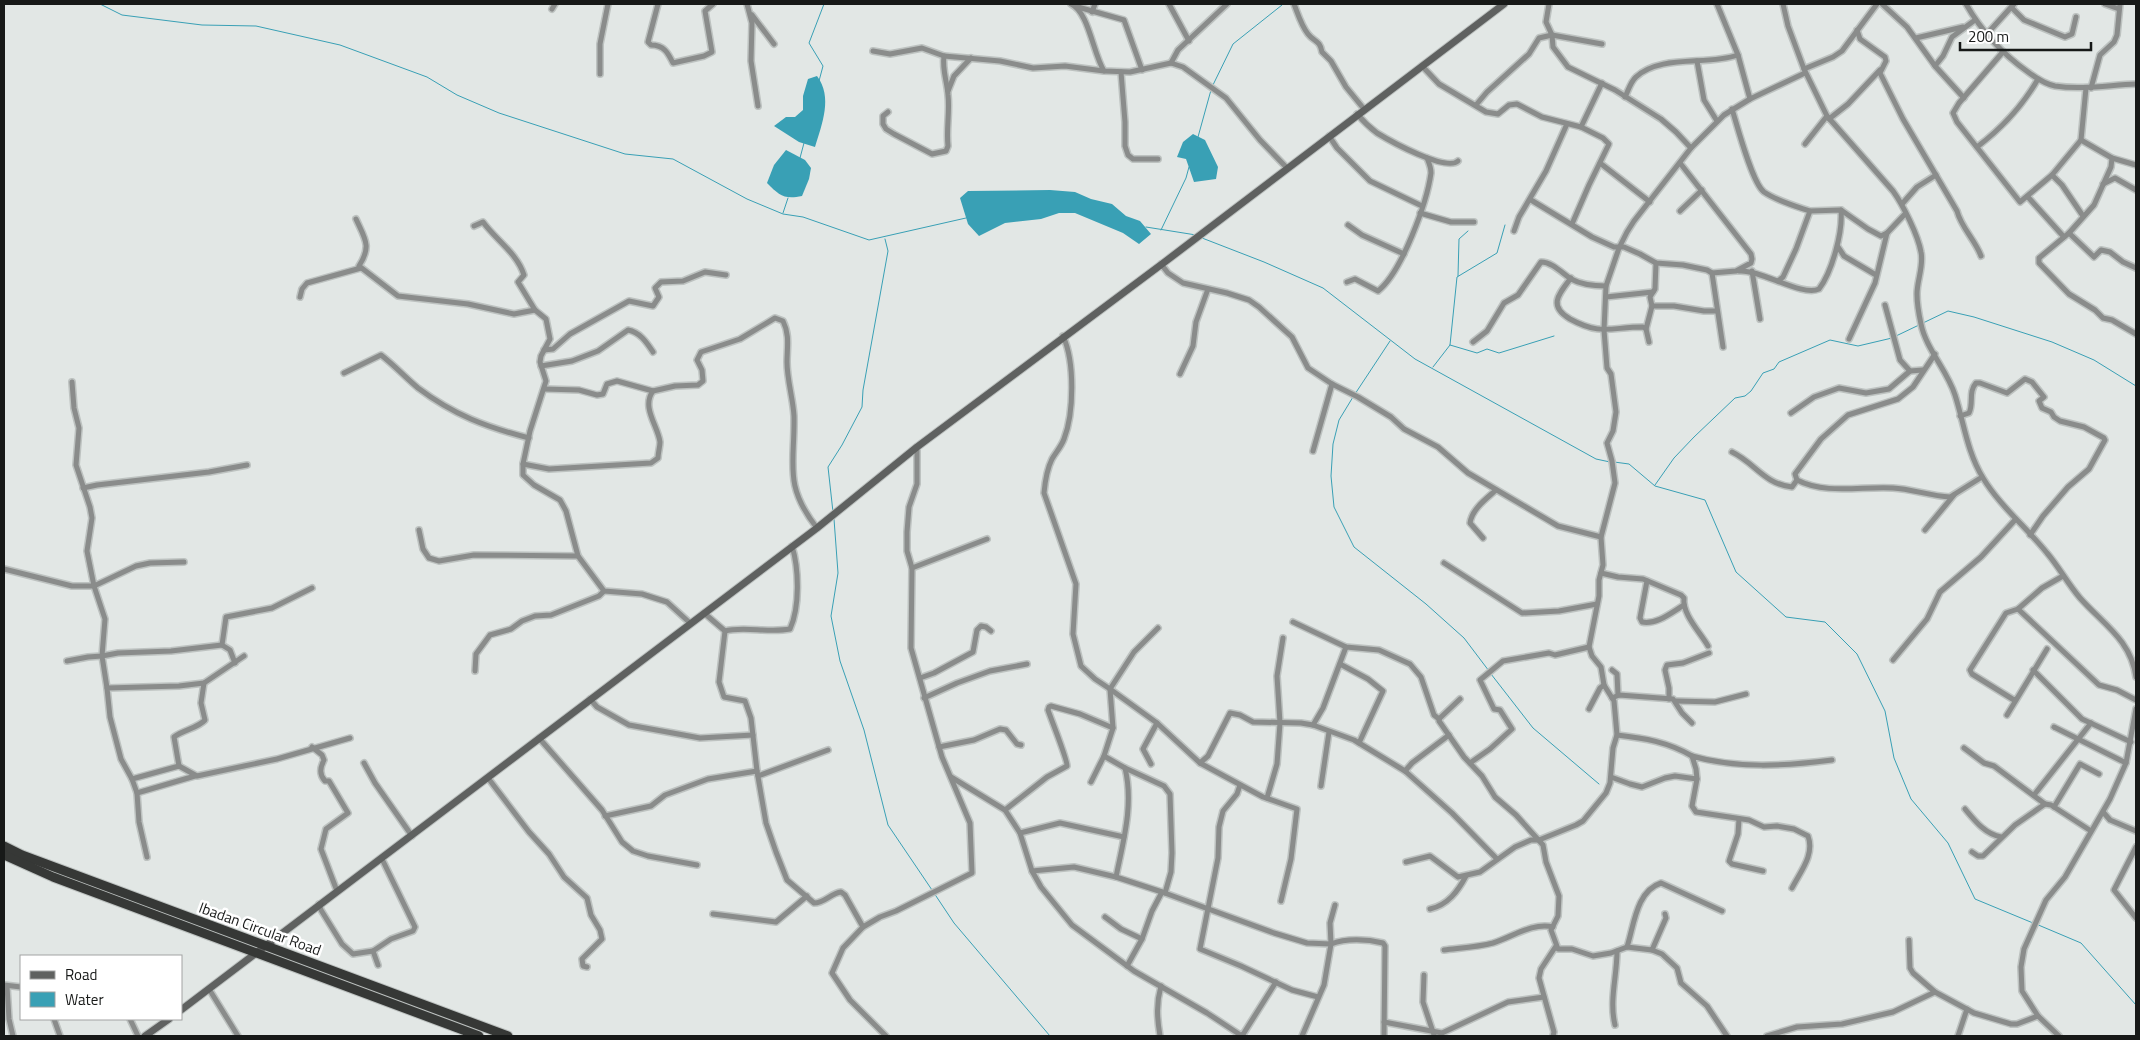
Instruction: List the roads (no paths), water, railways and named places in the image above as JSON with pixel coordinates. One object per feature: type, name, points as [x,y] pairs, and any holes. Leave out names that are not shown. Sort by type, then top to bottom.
[{"type":"highway","name":"Ibadan Circular Road","points":[[4,846],[22,855],[508,1036]]},
{"type":"highway","name":"Ibadan Circular Road","points":[[4,855],[53,877],[479,1036]]},
{"type":"main road","points":[[182,1009],[817,528],[917,447],[1063,336],[1162,264],[1504,4]]},
{"type":"main road","points":[[149,1035],[168,1020]]},
{"type":"street","points":[[600,74],[600,44],[608,4]]},
{"type":"street","points":[[658,4],[648,42],[664,48],[673,63],[704,56],[712,52],[705,11],[713,4]]},
{"type":"street","points":[[747,4],[752,23],[751,61],[758,106]]},
{"type":"street","points":[[1071,4],[1092,12],[1118,18],[1126,23],[1142,70]]},
{"type":"street","points":[[1092,12],[1095,4]]},
{"type":"street","points":[[1170,4],[1189,41]]},
{"type":"street","points":[[1171,63],[1178,50],[1227,4]]},
{"type":"street","points":[[1294,4],[1308,35],[1315,38],[1322,47],[1322,52],[1332,61],[1360,112],[1377,132],[1427,158],[1446,164],[1455,164],[1458,161]]},
{"type":"street","points":[[1549,4],[1546,22],[1552,35],[1553,47],[1568,67],[1625,97],[1670,126],[1690,148]]},
{"type":"street","points":[[1717,4],[1738,55],[1750,99]]},
{"type":"street","points":[[1783,4],[1788,26],[1804,71],[1828,117],[1893,191],[1902,204],[1922,253],[1917,293],[1921,324],[1955,395],[1968,444],[1982,477],[2015,520],[2047,553],[2080,598],[2133,652],[2136,676]]},
{"type":"street","points":[[1882,4],[1907,27],[1935,66],[1964,98]]},
{"type":"street","points":[[1966,4],[1986,35],[2002,53],[2038,79],[2053,86],[2088,88],[2136,84]]},
{"type":"street","points":[[2002,53],[1953,113],[1957,122],[2020,202],[2052,175],[2082,140],[2088,88],[2100,55],[2114,42],[2117,35],[2120,6],[2105,4]]},
{"type":"street","points":[[1406,862],[1430,856],[1458,877],[1480,872],[1515,847],[1531,840],[1539,840],[1583,821],[1606,793],[1611,776],[1613,748],[1617,735],[1612,698],[1604,685],[1602,668],[1592,656],[1589,647],[1603,565],[1601,537],[1615,483],[1607,443],[1613,431],[1616,412],[1611,374],[1607,368],[1604,330],[1606,286],[1619,248],[1634,221],[1690,148],[1732,109],[1842,51],[1873,5]]},
{"type":"street","points":[[1986,35],[2013,6],[2024,20],[2065,37],[2072,34],[2076,17]]},
{"type":"street","points":[[1078,7],[1104,71]]},
{"type":"street","points":[[749,10],[763,32],[774,44]]},
{"type":"street","points":[[1935,66],[1952,37],[1975,20]]},
{"type":"street","points":[[1916,38],[1964,27]]},
{"type":"street","points":[[1805,144],[1828,117],[1848,104],[1886,61],[1884,57],[1860,39],[1857,30]]},
{"type":"street","points":[[1476,105],[1486,92],[1529,54],[1536,40],[1540,38],[1552,35],[1602,44]]},
{"type":"street","points":[[873,51],[890,54],[922,48],[944,56],[1000,61],[1033,68],[1065,66],[1121,72],[1142,70],[1171,63],[1182,68],[1226,98],[1260,140],[1288,168]]},
{"type":"street","points":[[1625,97],[1635,77],[1666,64],[1738,55]]},
{"type":"street","points":[[944,56],[943,74],[948,92]]},
{"type":"street","points":[[888,112],[884,116],[883,121],[886,129],[932,154],[943,152],[948,146],[949,84],[968,60],[972,58]]},
{"type":"street","points":[[1697,61],[1704,100],[1717,121]]},
{"type":"street","points":[[1422,66],[1439,84],[1493,114],[1502,112],[1513,103],[1542,117],[1581,127],[1604,138],[1609,144],[1572,224]]},
{"type":"street","points":[[1880,70],[1903,119],[1957,211],[1959,220],[1973,238],[1981,256]]},
{"type":"street","points":[[1121,72],[1125,122],[1124,136],[1128,154],[1133,159],[1158,158]]},
{"type":"street","points":[[1976,147],[1997,132],[2014,115],[2038,79]]},
{"type":"street","points":[[1581,127],[1602,84]]},
{"type":"street","points":[[1732,109],[1752,172],[1762,191],[1810,211],[1841,210],[1881,236],[1887,233],[1905,214]]},
{"type":"street","points":[[1514,231],[1519,217],[1531,200],[1532,193],[1546,171],[1567,124]]},
{"type":"street","points":[[1328,136],[1337,148],[1370,181],[1422,206]]},
{"type":"street","points":[[2082,140],[2112,158],[2136,165]]},
{"type":"street","points":[[1347,282],[1355,279],[1380,290],[1397,268],[1422,206],[1431,172],[1427,158]]},
{"type":"street","points":[[2112,158],[2111,167],[2094,205],[2067,235],[2038,258],[2039,263],[2069,294],[2095,310],[2103,318],[2112,320],[2136,334]]},
{"type":"street","points":[[1600,163],[1650,202]]},
{"type":"street","points":[[1680,163],[1751,254],[1751,263],[1736,271]]},
{"type":"street","points":[[1902,204],[1917,187],[1936,175]]},
{"type":"street","points":[[2052,175],[2062,185],[2084,216]]},
{"type":"street","points":[[2103,185],[2115,178],[2136,190]]},
{"type":"street","points":[[1680,211],[1702,190]]},
{"type":"street","points":[[2028,197],[2067,235],[2094,257],[2101,250],[2110,252],[2123,262],[2136,268]]},
{"type":"street","points":[[1531,200],[1592,237],[1619,248],[1624,247],[1656,263],[1683,265],[1707,270],[1712,273],[1752,272],[1808,291],[1819,288],[1823,284],[1838,247],[1842,220],[1841,210]]},
{"type":"street","points":[[1778,281],[1786,270],[1796,249],[1810,211]]},
{"type":"street","points":[[1420,213],[1451,222],[1474,222]]},
{"type":"street","points":[[356,219],[366,244],[366,255],[359,266],[398,296],[468,304],[514,314],[535,310]]},
{"type":"street","points":[[474,226],[484,222],[492,235],[521,266],[524,275],[518,282],[535,310],[546,319],[549,328],[550,339],[541,356],[541,366],[546,381],[529,438],[523,464],[523,475],[534,485],[560,500],[566,511],[578,556],[604,591],[642,594],[667,602],[690,623]]},
{"type":"street","points":[[1348,225],[1362,235],[1404,254]]},
{"type":"street","points":[[1849,339],[1873,287],[1887,233]]},
{"type":"street","points":[[1838,247],[1844,256],[1876,275]]},
{"type":"street","points":[[1473,342],[1487,331],[1504,303],[1518,295],[1540,262],[1556,268],[1571,278],[1587,285],[1606,286]]},
{"type":"street","points":[[1649,342],[1646,329],[1652,306],[1650,297],[1656,289],[1656,263]]},
{"type":"street","points":[[1162,264],[1168,273],[1183,283],[1249,300],[1259,306],[1292,337],[1308,368],[1332,384],[1391,417],[1404,429],[1438,447],[1468,473],[1558,526],[1601,537]]},
{"type":"street","points":[[300,297],[302,289],[307,283],[361,268]]},
{"type":"street","points":[[544,350],[554,349],[570,334],[628,301],[653,306],[659,297],[655,288],[661,282],[683,281],[705,272],[726,275]]},
{"type":"street","points":[[1752,272],[1760,319]]},
{"type":"street","points":[[1712,273],[1723,347]]},
{"type":"street","points":[[1571,278],[1558,297],[1558,310],[1561,314],[1577,324],[1604,330],[1638,327],[1646,329]]},
{"type":"street","points":[[1180,374],[1193,346],[1196,322],[1208,289]]},
{"type":"street","points":[[1606,297],[1653,292]]},
{"type":"street","points":[[1885,305],[1900,360],[1910,370]]},
{"type":"street","points":[[1652,306],[1674,306],[1704,312],[1718,311]]},
{"type":"street","points":[[544,389],[579,390],[597,395],[603,394],[607,384],[618,381],[653,391],[675,386],[698,385],[703,381],[702,370],[697,360],[702,352],[740,339],[775,318],[783,321],[788,336],[787,362],[794,416],[792,471],[805,512],[817,528]]},
{"type":"street","points":[[541,366],[572,361],[598,351],[628,330],[634,331],[642,338],[653,352]]},
{"type":"street","points":[[1063,336],[1069,357],[1071,412],[1065,438],[1052,460],[1046,478],[1044,493],[1076,584],[1073,634],[1082,666],[1095,679],[1157,723],[1200,763],[1240,785],[1298,811],[1291,859],[1281,901]]},
{"type":"street","points":[[1935,354],[1913,387],[1898,399],[1848,415],[1842,419],[1821,439],[1794,474],[1797,480],[1814,487],[1891,487],[1919,490],[1942,496],[1954,495]]},
{"type":"street","points":[[344,373],[381,355],[417,386],[456,412],[481,425],[529,438]]},
{"type":"street","points":[[1792,413],[1814,398],[1839,388],[1866,393],[1889,389],[1910,370],[1923,370]]},
{"type":"street","points":[[1960,416],[1969,413],[1971,409],[1971,389],[1976,383],[1980,382],[2007,392],[2025,378],[2042,393],[2044,397],[2039,401],[2042,408],[2051,412],[2058,420],[2084,427],[2104,438],[2103,446],[2089,469],[2068,487],[2043,516],[2030,535]]},
{"type":"street","points":[[72,382],[74,408],[79,428],[76,464],[92,518],[87,551],[94,586],[105,619],[102,656],[110,717],[121,759],[132,779],[137,794],[138,822],[147,857]]},
{"type":"street","points":[[1313,451],[1332,384]]},
{"type":"street","points":[[523,464],[550,469],[651,463],[658,458],[660,441],[650,416],[651,394],[653,391]]},
{"type":"street","points":[[886,1036],[850,1000],[832,973],[843,948],[863,927],[880,917],[940,890],[972,873],[970,823],[939,747],[911,648],[912,568],[907,551],[907,532],[910,507],[917,484],[917,447]]},
{"type":"street","points":[[1732,452],[1743,457],[1760,474],[1781,486],[1792,487],[1797,480]]},
{"type":"street","points":[[83,488],[209,472],[247,465]]},
{"type":"street","points":[[1925,530],[1954,495],[1982,477]]},
{"type":"street","points":[[1483,538],[1470,523],[1470,520],[1478,506],[1496,490]]},
{"type":"street","points":[[1893,660],[1927,619],[1940,592],[1981,557],[2015,520]]},
{"type":"street","points":[[419,530],[423,549],[428,558],[439,561],[474,555],[578,556]]},
{"type":"street","points":[[912,568],[987,540]]},
{"type":"street","points":[[725,631],[734,628],[766,632],[790,629],[798,581],[797,562],[792,546]]},
{"type":"street","points":[[4,569],[72,586],[94,586],[136,566],[150,563],[184,562]]},
{"type":"street","points":[[1444,563],[1522,613],[1559,612],[1597,604]]},
{"type":"street","points":[[1601,573],[1647,581],[1681,595],[1684,598],[1684,605],[1708,646]]},
{"type":"street","points":[[2016,699],[2007,697],[1972,674],[1970,670],[2006,613],[2018,609],[2042,588],[2063,576]]},
{"type":"street","points":[[1647,581],[1640,618],[1642,622],[1652,622],[1684,605]]},
{"type":"street","points":[[222,645],[226,617],[272,608],[312,588]]},
{"type":"street","points":[[475,672],[476,654],[490,635],[512,629],[522,621],[535,616],[551,615],[566,607],[599,596],[604,591]]},
{"type":"street","points":[[2018,609],[2099,685],[2117,690],[2136,700]]},
{"type":"street","points":[[704,613],[725,631]]},
{"type":"street","points":[[1293,622],[1346,647],[1379,650],[1410,664],[1421,678],[1434,715],[1482,776],[1495,797],[1516,815],[1543,845],[1546,862],[1559,896],[1558,916],[1551,934],[1558,949],[1572,949],[1594,956],[1628,947],[1652,950],[1662,954],[1677,968],[1681,983],[1707,1006],[1727,1036]]},
{"type":"street","points":[[920,678],[934,673],[973,652],[978,630],[981,626],[986,627],[991,632]]},
{"type":"street","points":[[1091,782],[1104,756],[1113,728],[1110,688],[1134,652],[1158,628]]},
{"type":"street","points":[[725,631],[719,682],[724,697],[745,701],[751,718],[757,773],[766,823],[787,880],[814,903],[818,903],[837,892],[841,892],[863,927]]},
{"type":"street","points":[[1267,798],[1277,764],[1280,723],[1277,676],[1282,638]]},
{"type":"street","points":[[66,661],[88,656],[171,651],[222,645],[230,650],[235,663]]},
{"type":"street","points":[[1313,725],[1323,708],[1346,647]]},
{"type":"street","points":[[1470,763],[1490,749],[1512,729],[1500,710],[1494,709],[1490,703],[1480,680],[1503,660],[1549,653],[1555,655],[1589,647]]},
{"type":"street","points":[[2007,715],[2047,649]]},
{"type":"street","points":[[1669,699],[1669,688],[1665,670],[1667,665],[1683,663],[1709,653]]},
{"type":"street","points":[[107,688],[179,686],[204,683],[244,656]]},
{"type":"street","points":[[924,698],[990,671],[1027,664]]},
{"type":"street","points":[[1340,664],[1368,679],[1383,691],[1359,743]]},
{"type":"street","points":[[1612,670],[1617,674],[1618,695]]},
{"type":"street","points":[[2033,670],[2082,719],[2131,742]]},
{"type":"street","points":[[178,766],[174,737],[182,730],[201,724],[204,720],[201,703],[204,683]]},
{"type":"street","points":[[1589,709],[1600,688],[1604,685]]},
{"type":"street","points":[[1612,698],[1618,695],[1676,701],[1715,702],[1746,694]]},
{"type":"street","points":[[590,699],[597,707],[629,725],[700,738],[753,735]]},
{"type":"street","points":[[1439,719],[1460,699]]},
{"type":"street","points":[[1676,701],[1682,713],[1692,723]]},
{"type":"street","points":[[1005,810],[1046,777],[1067,766],[1068,762],[1058,741],[1049,707],[1080,714],[1113,728]]},
{"type":"street","points":[[2059,1036],[2038,1016],[2022,992],[2021,967],[2024,949],[2046,900],[2065,877],[2103,812],[2126,763],[2136,709]]},
{"type":"street","points":[[1200,763],[1208,756],[1230,713],[1240,715],[1253,722],[1313,725],[1359,743],[1405,772],[1452,813],[1497,859]]},
{"type":"street","points":[[1151,764],[1143,749],[1157,723]]},
{"type":"street","points":[[2034,795],[2091,723]]},
{"type":"street","points":[[2054,726],[2126,763]]},
{"type":"street","points":[[939,747],[968,742],[1000,729],[1006,730],[1017,744],[1020,745]]},
{"type":"street","points":[[1321,786],[1329,732]]},
{"type":"street","points":[[1405,772],[1412,763],[1449,735]]},
{"type":"street","points":[[1617,735],[1649,738],[1680,749],[1692,756],[1713,762],[1771,767],[1832,760]]},
{"type":"street","points":[[137,794],[191,776],[277,758],[350,738]]},
{"type":"street","points":[[539,738],[605,816],[622,842],[633,851],[648,856],[697,865]]},
{"type":"street","points":[[312,747],[322,755],[324,760],[320,766],[321,776],[325,781],[329,781],[348,813],[326,829],[321,849],[337,891]]},
{"type":"street","points":[[1964,748],[1984,763],[1994,766],[2045,804],[2054,807],[2091,831]]},
{"type":"street","points":[[605,816],[651,806],[665,795],[708,779],[757,773],[828,750]]},
{"type":"street","points":[[1104,756],[1164,786],[1170,794],[1171,872],[1164,893],[1152,911],[1142,939],[1127,966]]},
{"type":"street","points":[[1692,756],[1697,779],[1692,806],[1696,812],[1749,820],[1764,827],[1777,826],[1808,836],[1810,842],[1807,861],[1792,888]]},
{"type":"street","points":[[364,763],[375,783],[412,836]]},
{"type":"street","points":[[2054,807],[2080,764],[2098,774]]},
{"type":"street","points":[[132,779],[178,766],[197,776]]},
{"type":"street","points":[[1116,877],[1129,797],[1125,768]]},
{"type":"street","points":[[1611,776],[1630,784],[1642,786],[1661,778],[1675,776],[1697,779]]},
{"type":"street","points":[[950,777],[1005,810],[1020,833],[1032,870],[1041,887],[1072,925],[1127,966],[1242,1036],[1276,982]]},
{"type":"street","points":[[488,778],[528,832],[549,854],[564,877],[587,898],[591,915],[600,930],[602,939],[582,959],[583,966],[587,967]]},
{"type":"street","points":[[1240,785],[1237,794],[1222,811],[1218,858],[1200,949],[1292,990],[1318,997]]},
{"type":"street","points":[[1972,852],[1981,857],[2015,824],[2045,804]]},
{"type":"street","points":[[1965,809],[1975,822],[1991,834],[2001,837]]},
{"type":"street","points":[[2103,812],[2110,820],[2136,831]]},
{"type":"street","points":[[1739,819],[1738,834],[1729,861],[1732,864],[1763,871]]},
{"type":"street","points":[[1020,833],[1060,823],[1124,837]]},
{"type":"street","points":[[2136,848],[2114,890],[2136,918]]},
{"type":"street","points":[[319,904],[320,910],[342,944],[353,954],[373,951],[392,939],[413,931],[415,927],[382,859]]},
{"type":"street","points":[[1032,870],[1074,867],[1116,877],[1307,943],[1331,944],[1340,940],[1374,941],[1384,945],[1384,1036]]},
{"type":"street","points":[[1430,909],[1451,898],[1459,889],[1466,876]]},
{"type":"street","points":[[1628,947],[1642,900],[1647,891],[1655,885],[1661,883],[1722,911]]},
{"type":"street","points":[[714,914],[776,922],[807,896]]},
{"type":"street","points":[[1302,1036],[1324,985],[1331,944],[1330,923],[1335,905]]},
{"type":"street","points":[[1652,950],[1666,918],[1665,914]]},
{"type":"street","points":[[1105,917],[1121,929],[1142,939]]},
{"type":"street","points":[[1444,950],[1493,943],[1512,934],[1538,927],[1553,926]]},
{"type":"street","points":[[1909,940],[1910,968],[1913,974],[1928,984],[1935,992],[1967,1009],[2011,1024],[2017,1024],[2038,1016]]},
{"type":"street","points":[[1553,1036],[1554,1032],[1539,978],[1541,969],[1556,946]]},
{"type":"street","points":[[373,951],[378,965]]},
{"type":"street","points":[[1615,1025],[1612,1002],[1617,951]]},
{"type":"street","points":[[1424,975],[1424,1002],[1434,1035]]},
{"type":"street","points":[[13,1036],[9,1018],[6,985],[20,987]]},
{"type":"street","points":[[1160,1036],[1157,1020],[1157,1000],[1161,986]]},
{"type":"street","points":[[208,989],[238,1036]]},
{"type":"street","points":[[1767,1036],[1781,1034],[1796,1027],[1842,1024],[1893,1012],[1935,992]]},
{"type":"street","points":[[1384,1022],[1434,1035],[1508,1002],[1544,997]]},
{"type":"street","points":[[1958,1036],[1967,1009]]},
{"type":"street","points":[[54,1020],[60,1036]]},
{"type":"street","points":[[130,1020],[138,1036]]},
{"type":"water","points":[[817,76],[822,84],[825,111],[815,147],[799,142],[774,126],[786,117],[795,117],[803,110],[803,96],[808,79]]},
{"type":"water","points":[[1193,134],[1205,140],[1218,167],[1216,179],[1194,182],[1186,159],[1177,157],[1183,142]]},
{"type":"water","points":[[786,150],[805,160],[811,168],[802,196],[782,196],[767,183],[774,165]]},
{"type":"water","points":[[1050,190],[1075,192],[1091,199],[1112,204],[1126,216],[1140,221],[1151,234],[1139,244],[1123,233],[1075,213],[1059,213],[1041,219],[1005,223],[979,236],[968,224],[960,198],[968,191]]},
{"type":"waterway","points":[[100,4],[122,15],[202,25],[256,26],[340,45],[427,77],[457,95],[499,113],[625,154],[673,159],[747,199],[783,214],[803,217],[869,240],[966,218]]},
{"type":"waterway","points":[[819,81],[823,66],[809,43],[824,4]]},
{"type":"waterway","points":[[1212,87],[1233,44],[1281,4]]},
{"type":"waterway","points":[[1198,137],[1211,90]]},
{"type":"waterway","points":[[800,158],[804,143]]},
{"type":"waterway","points":[[1161,230],[1186,178],[1189,167]]},
{"type":"waterway","points":[[783,213],[788,198]]},
{"type":"waterway","points":[[1433,367],[1450,345],[1457,277],[1497,253],[1505,225]]},
{"type":"waterway","points":[[1146,227],[1196,235]]},
{"type":"waterway","points":[[1458,276],[1459,239],[1468,231]]},
{"type":"waterway","points":[[1202,238],[1323,288],[1415,359],[1596,459],[1610,462]]},
{"type":"waterway","points":[[833,512],[828,467],[862,407],[863,390],[888,251],[885,239]]},
{"type":"waterway","points":[[1923,323],[1948,311],[1974,317],[2052,342],[2094,360],[2136,386]]},
{"type":"waterway","points":[[1896,336],[1919,325]]},
{"type":"waterway","points":[[1450,345],[1477,353],[1487,349],[1499,353],[1554,336]]},
{"type":"waterway","points":[[1655,485],[1674,458],[1694,437],[1735,398],[1745,396],[1751,391],[1763,373],[1774,369],[1779,362],[1830,340],[1858,346],[1892,338]]},
{"type":"waterway","points":[[1355,394],[1390,341]]},
{"type":"waterway","points":[[1353,397],[1339,420],[1333,444],[1331,476],[1334,507],[1354,547],[1426,604],[1464,638],[1489,671]]},
{"type":"waterway","points":[[1614,462],[1629,464],[1655,486],[1705,500],[1736,572],[1786,617],[1825,622],[1857,654],[1885,711],[1894,758],[1911,799],[1948,843],[1975,899],[2033,923]]},
{"type":"waterway","points":[[834,519],[838,573],[831,616],[840,661],[864,730],[888,825],[932,890]]},
{"type":"waterway","points":[[1491,674],[1533,728],[1599,784]]},
{"type":"waterway","points":[[934,893],[954,923],[1050,1036]]},
{"type":"waterway","points":[[2036,924],[2081,943],[2136,1005]]}]
